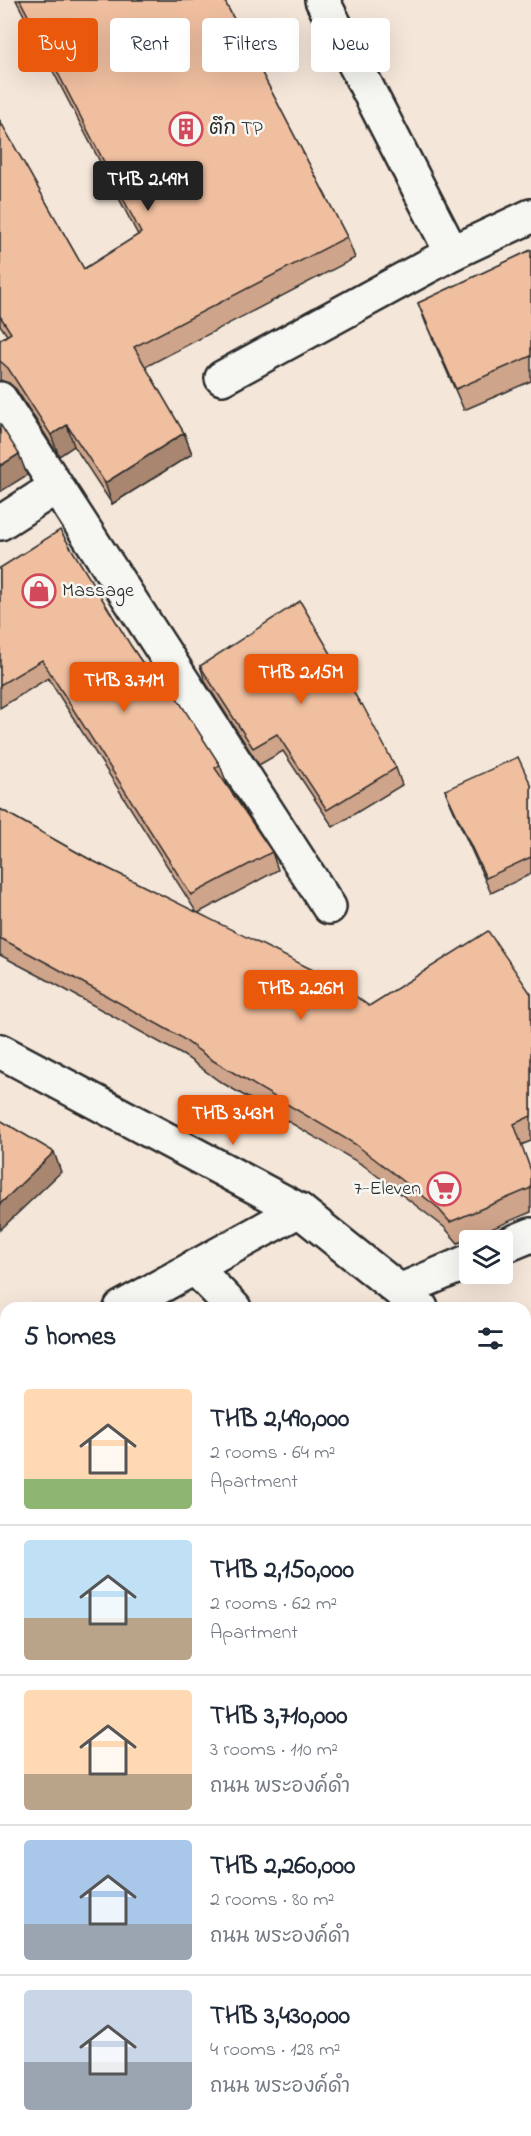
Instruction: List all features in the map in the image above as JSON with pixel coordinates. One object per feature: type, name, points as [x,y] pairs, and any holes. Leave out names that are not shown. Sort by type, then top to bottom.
[{"type":"street","points":[[322,0],[452,253]]},
{"type":"street","points":[[222,378],[452,253],[531,216]]},
{"type":"street","points":[[0,399],[329,907]]},
{"type":"street","points":[[0,523],[56,487]]},
{"type":"street","points":[[0,1051],[299,1210],[412,1299],[459,1268]]},
{"type":"street","points":[[132,1302],[299,1210]]},
{"type":"street","points":[[513,1242],[531,1235]]},
{"type":"street","points":[[194,1267],[228,1302]]},
{"type":"building","points":[[20,0],[224,0],[233,18],[202,18],[202,72],[261,72],[347,237],[134,347],[184,433],[105,483],[67,425],[51,435],[8,368],[0,361],[0,340],[11,333],[0,316],[0,121],[84,269],[141,233],[57,72],[98,72],[98,18],[29,18]]},
{"type":"building","points":[[531,250],[531,356],[456,389],[418,303]]},
{"type":"building","points":[[0,424],[19,454],[0,466]]},
{"type":"building","points":[[60,530],[160,689],[168,684],[220,765],[215,768],[272,852],[191,895],[42,660],[0,685],[0,568]]},
{"type":"building","points":[[300,601],[362,704],[396,768],[327,810],[277,734],[253,748],[200,666]]},
{"type":"building","points":[[518,757],[531,785],[531,857],[486,878],[445,790]]},
{"type":"building","points":[[0,809],[89,859],[317,972],[319,969],[369,1006],[488,931],[531,994],[531,1116],[514,1124],[531,1171],[531,1188],[450,1222],[436,1206],[355,1144],[212,1060],[179,1036],[0,938]]},
{"type":"building","points":[[0,1120],[54,1152],[0,1204]]},
{"type":"place","name":"ตึก TP","points":[[186,129]]},
{"type":"place","name":"Massage","points":[[39,591]]},
{"type":"place","name":"7-Eleven","points":[[444,1189]]}]
